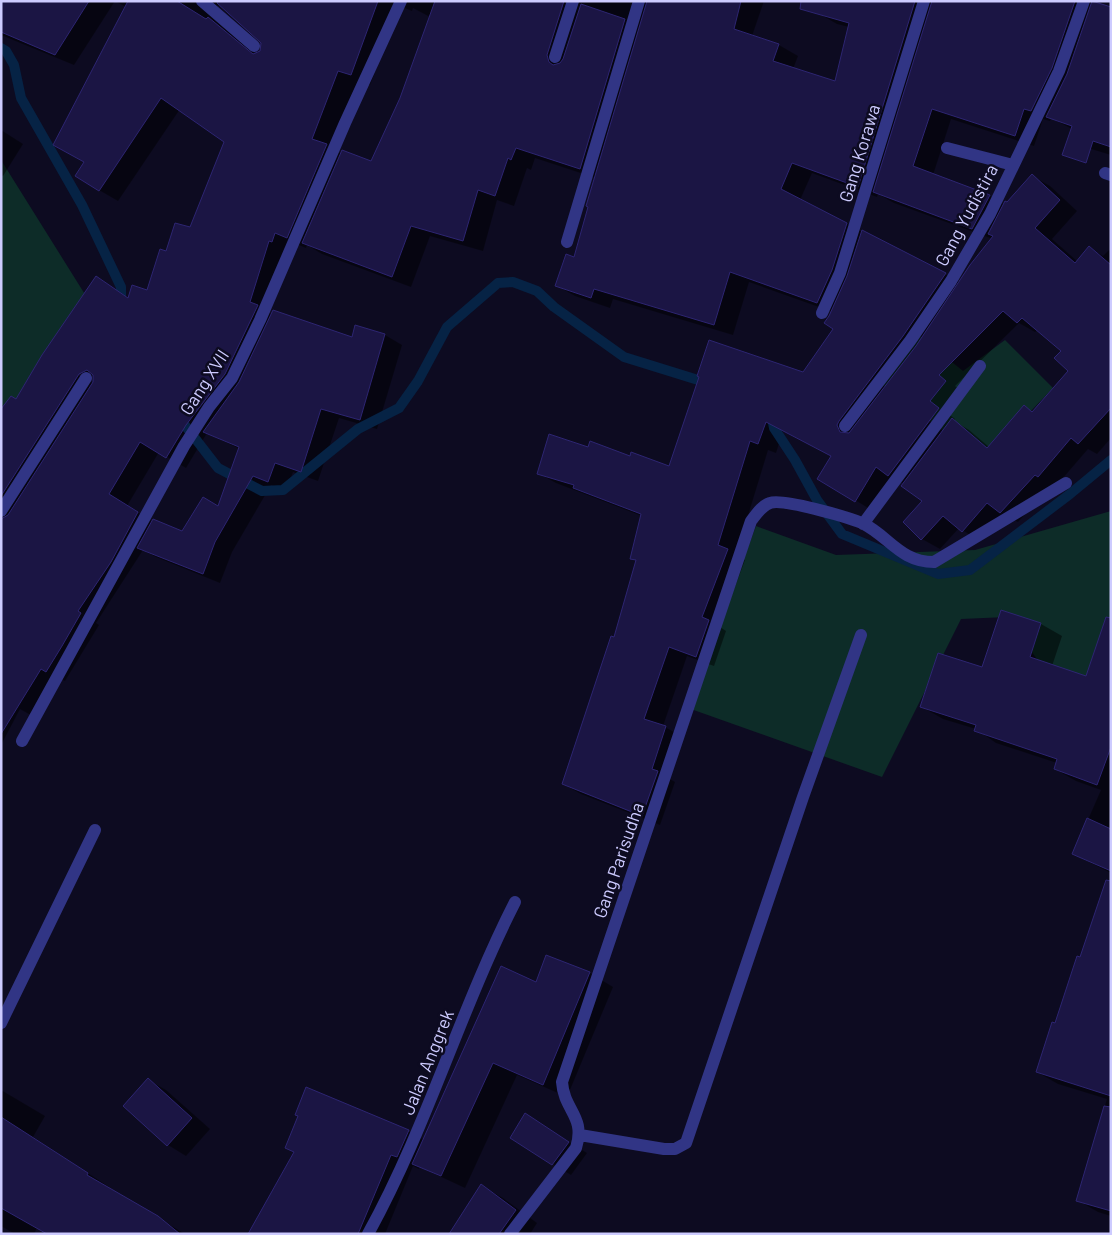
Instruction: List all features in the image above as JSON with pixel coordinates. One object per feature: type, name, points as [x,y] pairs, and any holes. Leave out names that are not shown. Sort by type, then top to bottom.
[{"type":"street","points":[[202,1],[254,46]]},
{"type":"street","name":"Gang XVII","points":[[22,741],[184,446],[209,407],[232,378],[260,320],[345,123],[401,1]]},
{"type":"street","points":[[555,56],[573,1]]},
{"type":"street","points":[[567,242],[639,1]]},
{"type":"street","name":"Gang Korawa","points":[[822,313],[840,272],[924,1]]},
{"type":"street","name":"Gang Yudistira","points":[[845,426],[910,341],[951,281],[990,214],[1059,70],[1084,1]]},
{"type":"street","points":[[947,148],[1013,165]]},
{"type":"street","points":[[980,366],[862,524],[906,556],[920,562],[934,562],[1066,483]]},
{"type":"street","points":[[1,511],[86,378]]},
{"type":"street","name":"Gang Parisudha","points":[[580,1135],[580,1126],[563,1097],[562,1082],[751,522],[762,508],[771,502],[787,502],[862,524]]},
{"type":"street","points":[[510,1234],[576,1148],[580,1135],[664,1149],[675,1149],[686,1143],[803,797],[861,635]]},
{"type":"street","points":[[1,1023],[94,830]]},
{"type":"street","name":"Jalan Anggrek","points":[[368,1234],[393,1188],[478,983],[515,902]]},
{"type":"green space","points":[[1,160],[101,320],[1,438]]},
{"type":"green space","points":[[916,333],[963,371],[1005,340],[1053,388],[983,461],[880,383]]},
{"type":"green space","points":[[1111,511],[1111,685],[1049,676],[1007,617],[961,619],[882,777],[688,708],[756,526],[836,555],[975,550]]},
{"type":"building","points":[[1,1],[89,1],[55,55],[1,32]]},
{"type":"building","points":[[128,1],[177,1],[206,19],[208,17],[253,54],[260,51],[261,43],[217,3],[218,1],[378,1],[351,75],[338,71],[312,139],[327,144],[287,238],[275,233],[272,242],[269,241],[250,302],[258,305],[225,374],[186,425],[166,458],[140,442],[109,494],[138,512],[111,562],[78,611],[81,613],[46,672],[41,669],[1,734],[1,519],[8,515],[93,382],[93,375],[87,370],[79,374],[1,496],[1,409],[11,396],[16,399],[42,355],[96,276],[128,298],[132,285],[147,290],[160,249],[166,251],[175,223],[190,227],[224,142],[161,98],[99,191],[75,176],[84,162],[53,145]]},
{"type":"building","points":[[435,1],[564,1],[547,55],[549,62],[553,65],[560,63],[563,59],[581,4],[625,19],[580,169],[516,148],[511,160],[508,158],[495,196],[478,190],[463,241],[411,226],[392,277],[302,243],[342,150],[371,161],[400,98]]},
{"type":"building","points":[[647,1],[741,1],[734,29],[779,44],[773,61],[835,81],[849,23],[800,9],[801,1],[915,1],[858,187],[792,163],[781,189],[847,223],[832,270],[817,303],[730,272],[714,325],[594,289],[591,298],[555,286],[566,254],[574,257],[588,207],[586,206]]},
{"type":"building","points":[[932,1],[1075,1],[1052,68],[1031,111],[1024,109],[1015,136],[932,109],[913,166],[990,195],[972,229],[873,192]]},
{"type":"building","points":[[1092,1],[1111,7],[1111,147],[1093,141],[1086,163],[1062,155],[1072,126],[1046,117],[1067,74]]},
{"type":"building","points":[[1032,174],[1060,200],[1035,228],[1075,263],[1089,246],[1111,265],[1111,408],[1078,444],[1071,438],[1038,477],[1035,475],[1000,513],[987,503],[962,532],[943,516],[921,540],[903,522],[922,501],[901,486],[952,418],[987,448],[1024,405],[1032,412],[1068,371],[1054,358],[1061,351],[1022,318],[1017,323],[1003,311],[939,375],[946,381],[930,401],[939,408],[888,476],[876,467],[855,502],[817,479],[831,456],[766,422],[758,444],[750,441],[718,545],[728,549],[702,617],[709,620],[696,657],[669,647],[644,719],[666,726],[652,769],[658,771],[642,816],[562,784],[611,636],[614,637],[636,560],[630,559],[641,514],[573,488],[574,485],[537,474],[549,434],[588,447],[590,441],[630,456],[631,452],[669,466],[699,377],[697,376],[709,340],[803,372],[833,329],[824,323],[847,276],[862,230],[946,273],[903,336],[839,421],[837,425],[840,432],[849,433],[916,346],[970,265],[993,236],[988,234],[1005,201],[1007,202]]},
{"type":"building","points":[[273,310],[352,337],[355,325],[385,334],[360,420],[321,409],[301,472],[275,463],[268,482],[253,476],[215,542],[203,574],[137,548],[153,519],[182,531],[203,497],[218,506],[239,447],[203,432],[239,382]]},
{"type":"building","points":[[1001,610],[1041,623],[1030,657],[1086,676],[1106,617],[1111,618],[1111,747],[1097,785],[1054,769],[1057,759],[974,731],[976,725],[920,707],[938,653],[982,667]]},
{"type":"building","points":[[1087,818],[1111,829],[1111,871],[1072,854]]},
{"type":"building","points":[[1106,880],[1111,881],[1111,1096],[1036,1072],[1052,1022],[1055,1023],[1077,956],[1080,957]]},
{"type":"building","points":[[546,955],[590,972],[543,1085],[493,1063],[441,1176],[412,1164],[501,966],[536,982]]},
{"type":"building","points":[[148,1078],[192,1118],[167,1146],[123,1106]]},
{"type":"building","points":[[306,1087],[409,1130],[397,1157],[391,1155],[358,1234],[248,1234],[294,1152],[285,1148],[298,1116],[295,1115]]},
{"type":"building","points":[[1104,1106],[1111,1107],[1111,1211],[1076,1201]]},
{"type":"building","points":[[525,1113],[569,1142],[552,1165],[510,1138]]},
{"type":"building","points":[[1,1117],[88,1173],[87,1175],[158,1216],[180,1234],[47,1234],[1,1208]]},
{"type":"building","points":[[481,1184],[516,1210],[499,1234],[449,1234]]},
{"type":"waterway","points":[[1,48],[6,51],[14,65],[21,98],[82,205],[121,287],[121,299],[118,306]]},
{"type":"waterway","points":[[177,415],[218,468],[262,491],[283,490],[358,429],[399,408],[418,381],[447,327],[498,283],[513,282],[537,291],[554,307],[624,357],[711,384]]},
{"type":"waterway","points":[[771,413],[774,428],[795,460],[817,500],[842,534],[938,574],[970,570],[1070,494],[1111,460]]}]
